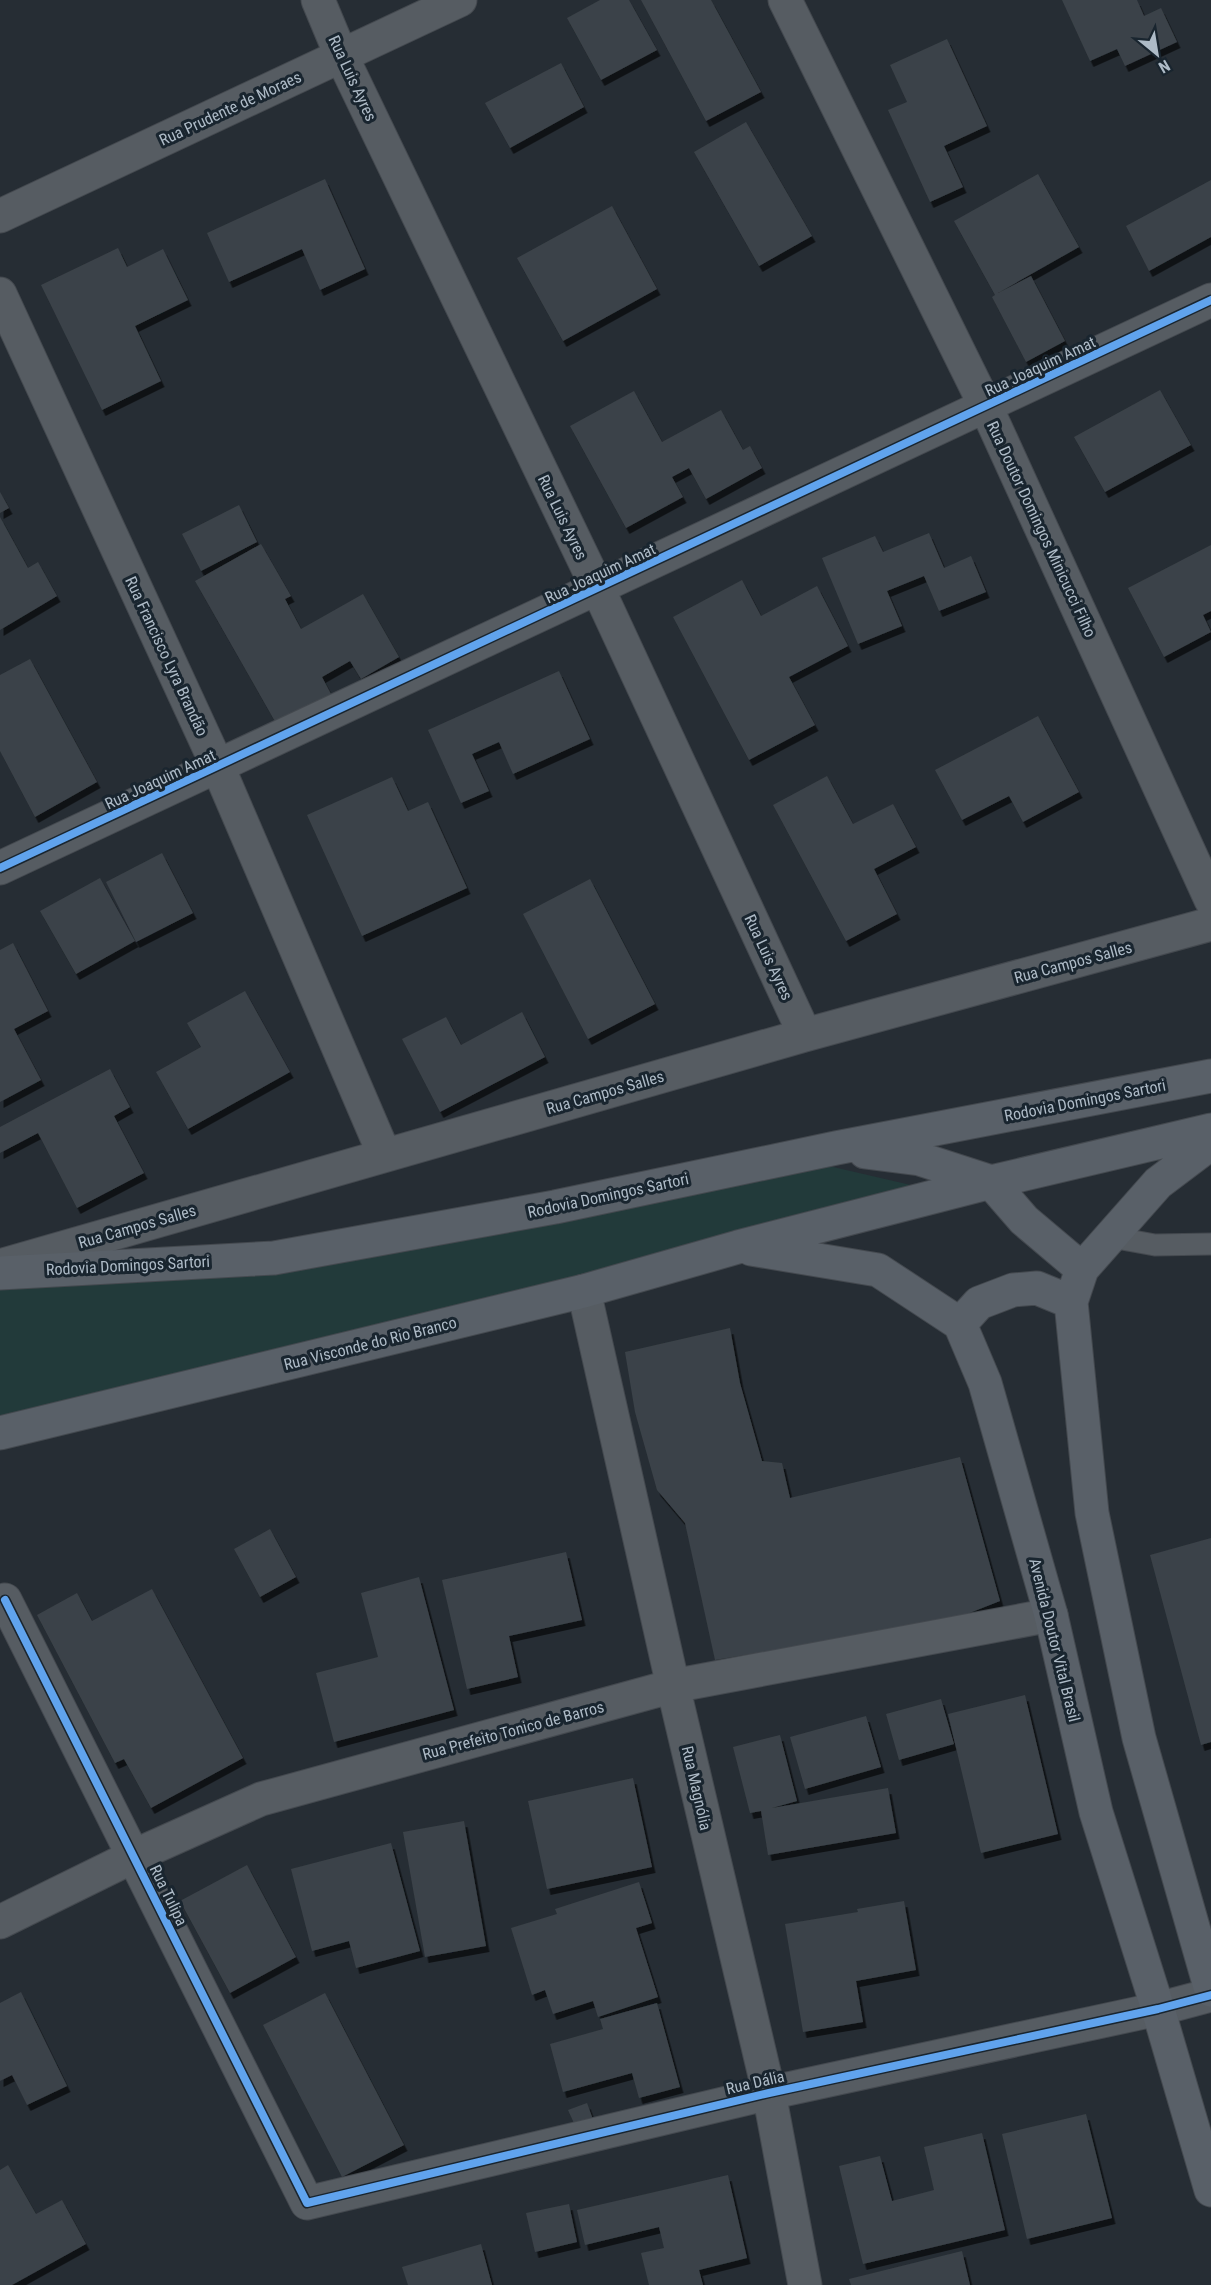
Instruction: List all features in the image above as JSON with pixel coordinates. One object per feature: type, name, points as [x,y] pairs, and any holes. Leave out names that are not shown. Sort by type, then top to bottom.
[{"type":"main road","name":"Rodovia Domingos Sartori","points":[[0,1272],[274,1257],[555,1207],[836,1148],[1211,1076]]},
{"type":"main road","name":"Rua Visconde do Rio Branco","points":[[0,1433],[584,1291],[738,1247],[991,1182],[1211,1130]]},
{"type":"main road","points":[[1211,1143],[1158,1183],[1082,1269],[1071,1302],[1092,1513],[1138,1738],[1211,1992]]},
{"type":"main road","points":[[836,1148],[920,1159],[991,1182],[1024,1220],[1082,1269]]},
{"type":"main road","points":[[738,1247],[878,1270],[960,1324],[979,1303],[1013,1290],[1038,1288],[1071,1302]]},
{"type":"main road","name":"Avenida Doutor Vital Brasil","points":[[960,1324],[985,1383],[1051,1615],[1096,1812],[1158,2008],[1211,2190]]},
{"type":"street","name":"Rua Luis Ayres","points":[[318,0],[341,55],[598,588],[805,1035]]},
{"type":"street","name":"Rua Prudente de Moraes","points":[[0,216],[460,0]]},
{"type":"street","name":"Rua Doutor Domingos Minicucci Filho","points":[[786,0],[986,407],[1211,900]]},
{"type":"street","name":"Rua Francisco Lyra Brandão","points":[[0,294],[218,767],[384,1154]]},
{"type":"street","name":"Rua Joaquim Amat","points":[[0,868],[1211,300]]},
{"type":"street","name":"Rua Campos Salles","points":[[0,1266],[805,1035],[1211,924]]},
{"type":"street","name":"Rua Magnólia","points":[[584,1291],[673,1686],[769,2093],[805,2285]]},
{"type":"street","name":"Rua Tulipa","points":[[5,1600],[307,2203]]},
{"type":"street","name":"Rua Prefeito Tonico de Barros","points":[[0,1922],[134,1856],[261,1799],[673,1686],[1051,1615]]},
{"type":"street","name":"Rua Dália","points":[[307,2203],[769,2093],[1158,2008],[1211,1992]]},
{"type":"lane","points":[[1111,1237],[1155,1245],[1211,1244]]},
{"type":"green space","points":[[803,1160],[928,1189],[0,1427],[0,1277],[274,1262]]},
{"type":"building","points":[[600,0],[629,0],[657,50],[601,80],[567,18]]},
{"type":"building","points":[[641,0],[711,0],[761,92],[706,121]]},
{"type":"building","points":[[1062,0],[1137,0],[1144,16],[1161,8],[1177,42],[1125,66],[1117,49],[1090,61]]},
{"type":"building","points":[[947,39],[987,126],[944,146],[963,187],[930,202],[888,110],[907,102],[890,65]]},
{"type":"building","points":[[561,63],[584,107],[510,148],[485,103]]},
{"type":"building","points":[[746,122],[812,236],[759,266],[694,152]]},
{"type":"building","points":[[1038,174],[1079,247],[998,293],[1031,276],[1065,341],[1026,362],[992,297],[995,295],[954,221]]},
{"type":"building","points":[[325,179],[365,269],[320,290],[302,249],[229,282],[207,233]]},
{"type":"building","points":[[1211,180],[1211,237],[1149,271],[1126,226]]},
{"type":"building","points":[[612,206],[657,289],[563,341],[517,258]]},
{"type":"building","points":[[118,248],[127,267],[163,249],[188,300],[135,326],[161,381],[102,410],[41,285]]},
{"type":"building","points":[[1160,390],[1191,445],[1105,492],[1074,437]]},
{"type":"building","points":[[634,391],[662,442],[721,410],[743,450],[750,446],[762,468],[706,499],[689,468],[672,477],[683,497],[626,528],[570,426]]},
{"type":"building","points":[[0,492],[9,508],[0,513]]},
{"type":"building","points":[[239,505],[257,542],[201,571],[182,534]]},
{"type":"building","points":[[0,517],[28,568],[38,562],[57,596],[0,630]]},
{"type":"building","points":[[929,533],[944,568],[971,556],[986,592],[939,611],[924,576],[887,591],[902,626],[858,644],[822,558],[875,536],[883,552]]},
{"type":"building","points":[[261,544],[291,596],[285,599],[301,629],[363,594],[399,657],[361,679],[350,661],[322,677],[331,694],[277,725],[195,581]]},
{"type":"building","points":[[1211,545],[1211,611],[1203,615],[1211,632],[1164,657],[1128,588]]},
{"type":"building","points":[[742,580],[761,616],[817,586],[848,646],[789,677],[815,725],[749,760],[673,617]]},
{"type":"building","points":[[30,659],[97,782],[35,817],[0,751],[0,675]]},
{"type":"building","points":[[559,671],[590,739],[513,774],[499,742],[472,754],[489,791],[461,803],[428,730]]},
{"type":"building","points":[[1038,716],[1079,792],[1023,822],[1009,796],[962,820],[935,770]]},
{"type":"building","points":[[827,776],[853,824],[893,804],[916,847],[874,869],[897,914],[846,941],[773,805]]},
{"type":"building","points":[[392,777],[408,811],[428,802],[467,888],[362,936],[307,815]]},
{"type":"building","points":[[162,853],[193,913],[136,942],[106,882]]},
{"type":"building","points":[[100,878],[135,941],[76,974],[40,911]]},
{"type":"building","points":[[590,879],[655,1004],[588,1039],[523,914]]},
{"type":"building","points":[[13,943],[48,1011],[14,1029],[41,1080],[0,1102],[0,950]]},
{"type":"building","points":[[245,991],[290,1072],[188,1129],[156,1072],[201,1047],[187,1023]]},
{"type":"building","points":[[522,1012],[545,1057],[440,1112],[402,1039],[446,1017],[461,1045]]},
{"type":"building","points":[[110,1069],[130,1107],[114,1116],[144,1173],[77,1208],[38,1133],[0,1153],[0,1127]]},
{"type":"building","points":[[730,1328],[740,1383],[762,1461],[782,1463],[790,1498],[960,1457],[1000,1601],[949,1621],[715,1660],[685,1523],[657,1490],[635,1412],[625,1352]]},
{"type":"building","points":[[270,1529],[296,1577],[260,1597],[234,1549]]},
{"type":"building","points":[[1211,1538],[1211,1742],[1201,1745],[1150,1555]]},
{"type":"building","points":[[566,1552],[582,1620],[509,1636],[518,1677],[467,1689],[442,1580]]},
{"type":"building","points":[[419,1577],[454,1710],[334,1742],[316,1673],[378,1657],[361,1593]]},
{"type":"building","points":[[152,1589],[243,1758],[151,1808],[124,1759],[115,1763],[37,1615],[77,1593],[92,1621]]},
{"type":"building","points":[[1025,1695],[1058,1834],[981,1853],[948,1714]]},
{"type":"building","points":[[941,1699],[954,1744],[899,1760],[886,1714]]},
{"type":"building","points":[[866,1716],[881,1767],[805,1789],[790,1737]]},
{"type":"building","points":[[780,1735],[797,1801],[772,1808],[888,1788],[896,1833],[768,1855],[761,1811],[750,1813],[733,1747]]},
{"type":"building","points":[[633,1778],[652,1867],[547,1889],[528,1801]]},
{"type":"building","points":[[464,1821],[486,1946],[425,1957],[403,1832]]},
{"type":"building","points":[[391,1843],[420,1951],[356,1968],[349,1941],[312,1951],[291,1869]]},
{"type":"building","points":[[247,1865],[296,1957],[230,1993],[180,1901]]},
{"type":"building","points":[[639,1882],[652,1923],[636,1928],[658,1997],[598,2017],[593,2001],[553,2014],[545,1990],[532,1995],[511,1928],[557,1914],[555,1909]]},
{"type":"building","points":[[904,1901],[916,1970],[856,1981],[863,2022],[803,2032],[785,1924],[858,1912],[857,1909]]},
{"type":"building","points":[[21,1992],[67,2086],[27,2105],[12,2075],[0,2081],[0,2003]]},
{"type":"building","points":[[325,1993],[404,2145],[342,2177],[263,2025]]},
{"type":"building","points":[[657,2003],[680,2087],[639,2098],[632,2073],[563,2092],[550,2044],[603,2029],[600,2019]]},
{"type":"building","points":[[587,2103],[595,2125],[578,2132],[568,2110]]},
{"type":"building","points":[[1086,2114],[1112,2218],[1027,2239],[1002,2134]]},
{"type":"building","points":[[982,2133],[1005,2230],[863,2264],[839,2166],[880,2156],[892,2201],[934,2190],[924,2147]]},
{"type":"building","points":[[8,2165],[36,2214],[62,2200],[86,2244],[12,2285],[0,2285],[0,2170]]},
{"type":"building","points":[[728,2175],[747,2258],[699,2270],[703,2285],[649,2285],[641,2253],[664,2248],[659,2227],[585,2245],[577,2210]]},
{"type":"building","points":[[569,2204],[577,2242],[535,2252],[526,2213]]},
{"type":"building","points":[[481,2244],[492,2285],[408,2285],[402,2267]]},
{"type":"building","points":[[962,2251],[970,2285],[851,2285],[849,2279]]},
{"type":"cycle path","points":[[0,868],[1211,300]]},
{"type":"cycle path","points":[[5,1600],[307,2203],[769,2093],[1158,2009],[1211,1995]]}]
